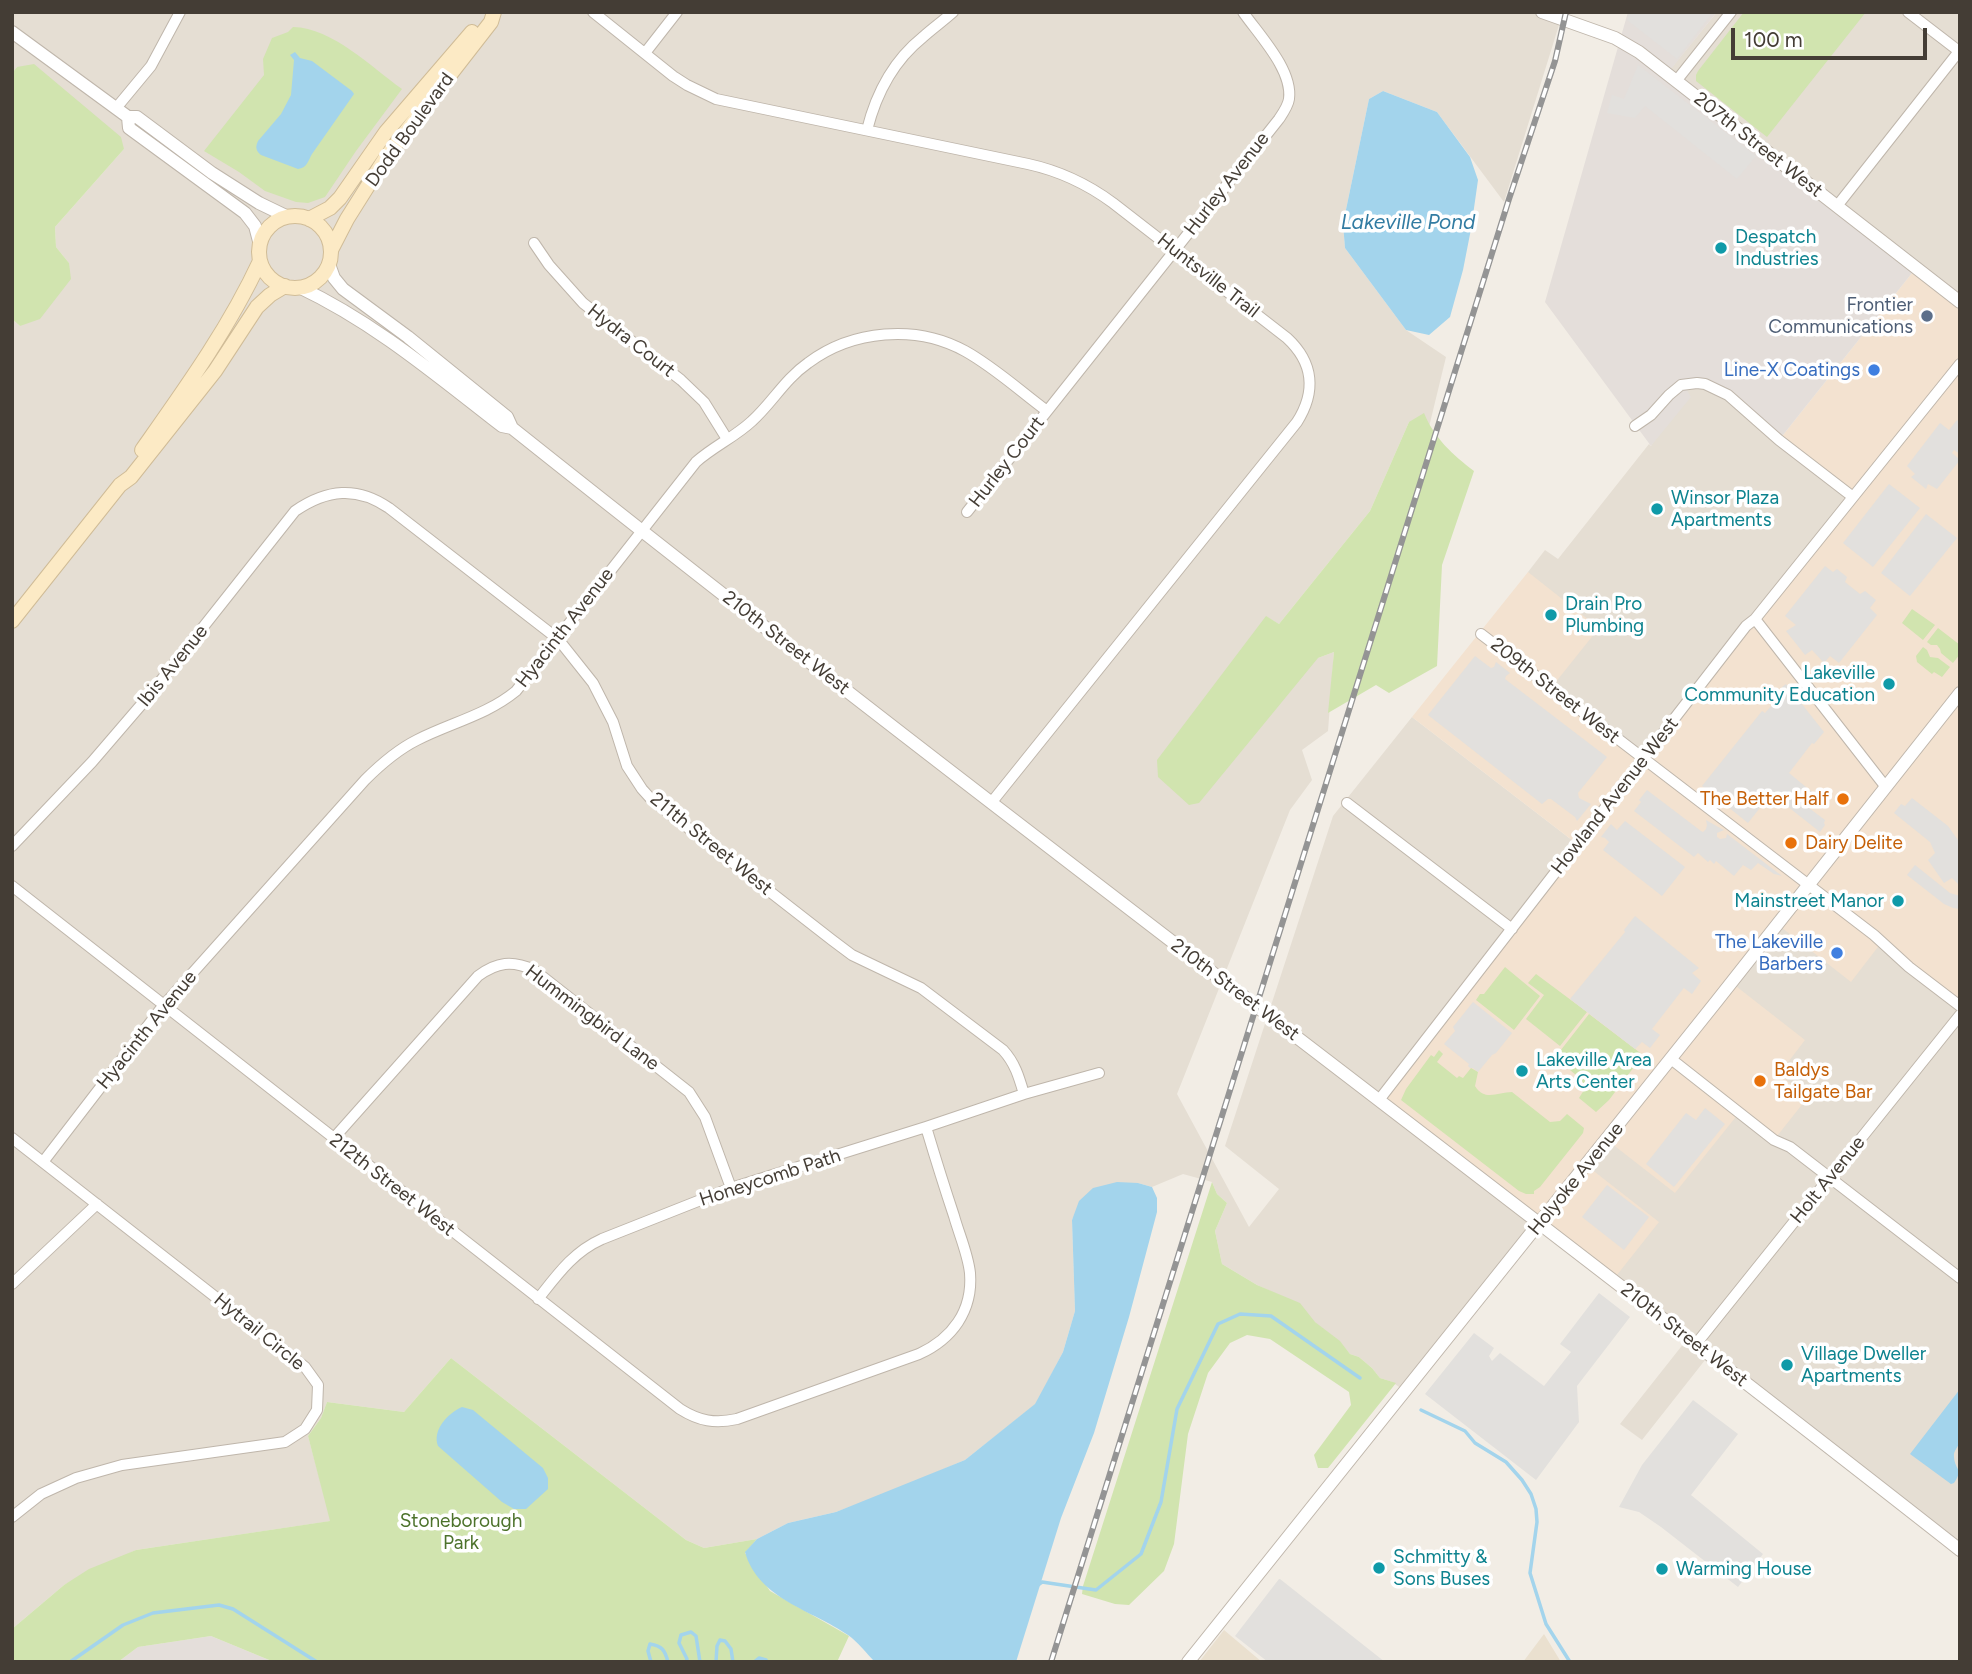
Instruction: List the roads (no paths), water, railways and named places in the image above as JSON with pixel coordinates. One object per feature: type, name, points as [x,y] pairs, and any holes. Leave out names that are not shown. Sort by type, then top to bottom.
[{"type":"main road","name":"Dodd Boulevard","points":[[309,219],[330,208],[340,198],[408,104],[486,16],[494,13]]},
{"type":"main road","name":"Dodd Boulevard","points":[[330,257],[347,219],[386,157],[491,22],[494,13]]},
{"type":"main road","points":[[12,621],[123,481],[125,473],[218,340],[247,290],[260,261],[263,236],[277,221],[288,217],[297,216],[317,224],[325,233],[330,257],[318,279],[262,301],[215,371],[131,477],[123,481]]},
{"type":"main road","points":[[260,261],[270,277],[292,287]]},
{"type":"street","points":[[117,107],[151,66],[180,12]]},
{"type":"street","name":"Huntsville Trail","points":[[593,12],[687,85],[716,99],[1039,166],[1073,177],[1113,202],[1175,250],[1296,346],[1303,356],[1310,378],[1308,401],[1297,422],[990,803]]},
{"type":"street","points":[[645,53],[677,12]]},
{"type":"street","points":[[867,130],[876,100],[890,73],[910,48],[953,12]]},
{"type":"street","name":"Hurley Avenue","points":[[1046,411],[1279,119],[1289,99],[1287,78],[1281,65],[1243,12]]},
{"type":"street","name":"207th Street West","points":[[1542,12],[1615,38],[1639,52],[1960,302]]},
{"type":"street","points":[[1677,80],[1731,12]]},
{"type":"street","points":[[1836,206],[1959,51],[1908,12]]},
{"type":"street","points":[[12,32],[128,117],[137,117],[212,173],[259,203],[288,217]]},
{"type":"street","points":[[128,117],[129,128],[245,212],[255,226],[260,245]]},
{"type":"street","name":"Hydra Court","points":[[534,243],[583,303],[681,380],[704,402],[727,439]]},
{"type":"street","name":"210th Street West","points":[[330,257],[334,278],[343,289],[408,337],[507,417],[512,428],[641,531],[1960,1550]]},
{"type":"street","name":"210th Street West","points":[[292,287],[351,314],[388,337],[502,426],[512,428]]},
{"type":"street","name":"Hyacinth Avenue","points":[[43,1161],[163,1006],[380,765],[415,741],[482,713],[506,699],[527,679],[696,461],[757,417],[789,379],[809,362],[836,346],[879,334],[920,336],[962,349],[1046,411]]},
{"type":"street","name":"Howland Avenue West","points":[[1379,1100],[1746,626],[1755,619],[1960,364]]},
{"type":"street","points":[[1635,426],[1651,415],[1681,386],[1705,384],[1728,395],[1779,440],[1853,497]]},
{"type":"street","name":"Hurley Court","points":[[967,512],[1046,411]]},
{"type":"street","name":"211th Street West","points":[[335,493],[350,492],[377,500],[558,639],[593,682],[607,710],[627,766],[651,799],[852,955],[921,988],[1003,1050],[1016,1069],[1024,1094]]},
{"type":"street","name":"Ibis Avenue","points":[[12,846],[92,762],[156,688],[295,511],[307,503],[335,493]]},
{"type":"street","points":[[1755,619],[1885,786]]},
{"type":"street","name":"209th Street West","points":[[1481,634],[1874,935],[1909,967],[1960,1006]]},
{"type":"street","name":"Holyoke Avenue","points":[[1188,1662],[1960,693]]},
{"type":"street","points":[[1347,803],[1512,929]]},
{"type":"street","name":"212th Street West","points":[[12,886],[538,1299],[694,1418],[710,1422],[728,1421],[933,1348],[945,1339],[963,1315],[969,1295],[970,1272],[926,1127]]},
{"type":"street","name":"Hummingbird Lane","points":[[333,1139],[478,976],[488,968],[509,962],[534,970],[689,1092],[705,1117],[731,1188]]},
{"type":"street","name":"Holt Avenue","points":[[1696,1344],[1960,1015]]},
{"type":"street","points":[[1671,1059],[1774,1140],[1790,1147],[1960,1278]]},
{"type":"street","name":"Honeycomb Path","points":[[538,1299],[569,1260],[590,1244],[731,1188],[1024,1094],[1099,1073]]},
{"type":"street","name":"Hytrail Circle","points":[[12,1138],[305,1367],[318,1385],[317,1410],[305,1429],[285,1442],[122,1465],[76,1478],[41,1494],[12,1517]]},
{"type":"street","points":[[12,1284],[97,1205]]},
{"type":"water","points":[[295,52],[300,58],[312,61],[354,94],[307,164],[298,169],[261,155],[256,147],[281,114],[291,95],[294,60],[290,55]]},
{"type":"water","name":"Lakeville Pond","points":[[1383,91],[1437,112],[1470,157],[1478,180],[1463,270],[1450,317],[1429,335],[1406,330],[1345,248],[1343,224],[1369,99]]},
{"type":"water","points":[[1117,1182],[1152,1187],[1157,1198],[1157,1212],[1094,1433],[1061,1518],[1016,1662],[875,1662],[848,1635],[774,1592],[752,1568],[745,1552],[757,1539],[788,1523],[836,1512],[965,1460],[1035,1404],[1063,1352],[1075,1311],[1072,1220],[1079,1201],[1093,1188]]},
{"type":"water","points":[[1960,1389],[1960,1441],[1954,1455],[1959,1472],[1951,1484],[1910,1454]]},
{"type":"water","points":[[462,1407],[473,1410],[543,1468],[548,1478],[548,1489],[526,1509],[514,1509],[502,1502],[438,1446],[437,1434],[442,1423]]},
{"type":"waterway","points":[[1038,1585],[1042,1582],[1096,1590],[1141,1554],[1161,1502],[1177,1409],[1218,1324],[1240,1314],[1271,1316],[1360,1378]]},
{"type":"waterway","points":[[1421,1410],[1465,1431],[1475,1443],[1506,1462],[1531,1494],[1537,1522],[1530,1573],[1546,1624],[1570,1662]]},
{"type":"waterway","points":[[70,1662],[123,1625],[153,1613],[219,1605],[233,1609],[317,1662]]},
{"type":"waterway","points":[[686,1662],[679,1643],[681,1635],[691,1632],[696,1636],[700,1662]]},
{"type":"waterway","points":[[716,1662],[720,1640],[725,1641],[731,1649],[733,1662]]},
{"type":"waterway","points":[[651,1662],[648,1651],[650,1644],[662,1649],[668,1662]]},
{"type":"waterway","points":[[754,1662],[759,1658],[767,1662]]},
{"type":"railway","points":[[1051,1662],[1509,199],[1555,61],[1566,12]]},
{"type":"place","name":"Despatch Industries","points":[[1721,248]]},
{"type":"place","name":"Frontier Communications","points":[[1927,316]]},
{"type":"place","name":"Line-X Coatings","points":[[1874,370]]},
{"type":"place","name":"Winsor Plaza Apartments","points":[[1657,509]]},
{"type":"place","name":"Drain Pro Plumbing","points":[[1551,615]]},
{"type":"place","name":"Lakeville Community Education","points":[[1889,684]]},
{"type":"place","name":"The Better Half","points":[[1843,799]]},
{"type":"place","name":"Dairy Delite","points":[[1791,843]]},
{"type":"place","name":"Mainstreet Manor","points":[[1898,901]]},
{"type":"place","name":"The Lakeville Barbers","points":[[1837,953]]},
{"type":"place","name":"Lakeville Area Arts Center","points":[[1522,1071]]},
{"type":"place","name":"Baldys Tailgate Bar","points":[[1760,1081]]},
{"type":"place","name":"Village Dweller Apartments","points":[[1787,1365]]},
{"type":"place","name":"Schmitty & Sons Buses","points":[[1379,1568]]},
{"type":"place","name":"Warming House","points":[[1662,1569]]},
{"type":"park label","name":"Stoneborough Park","points":[[461,1532]]}]
